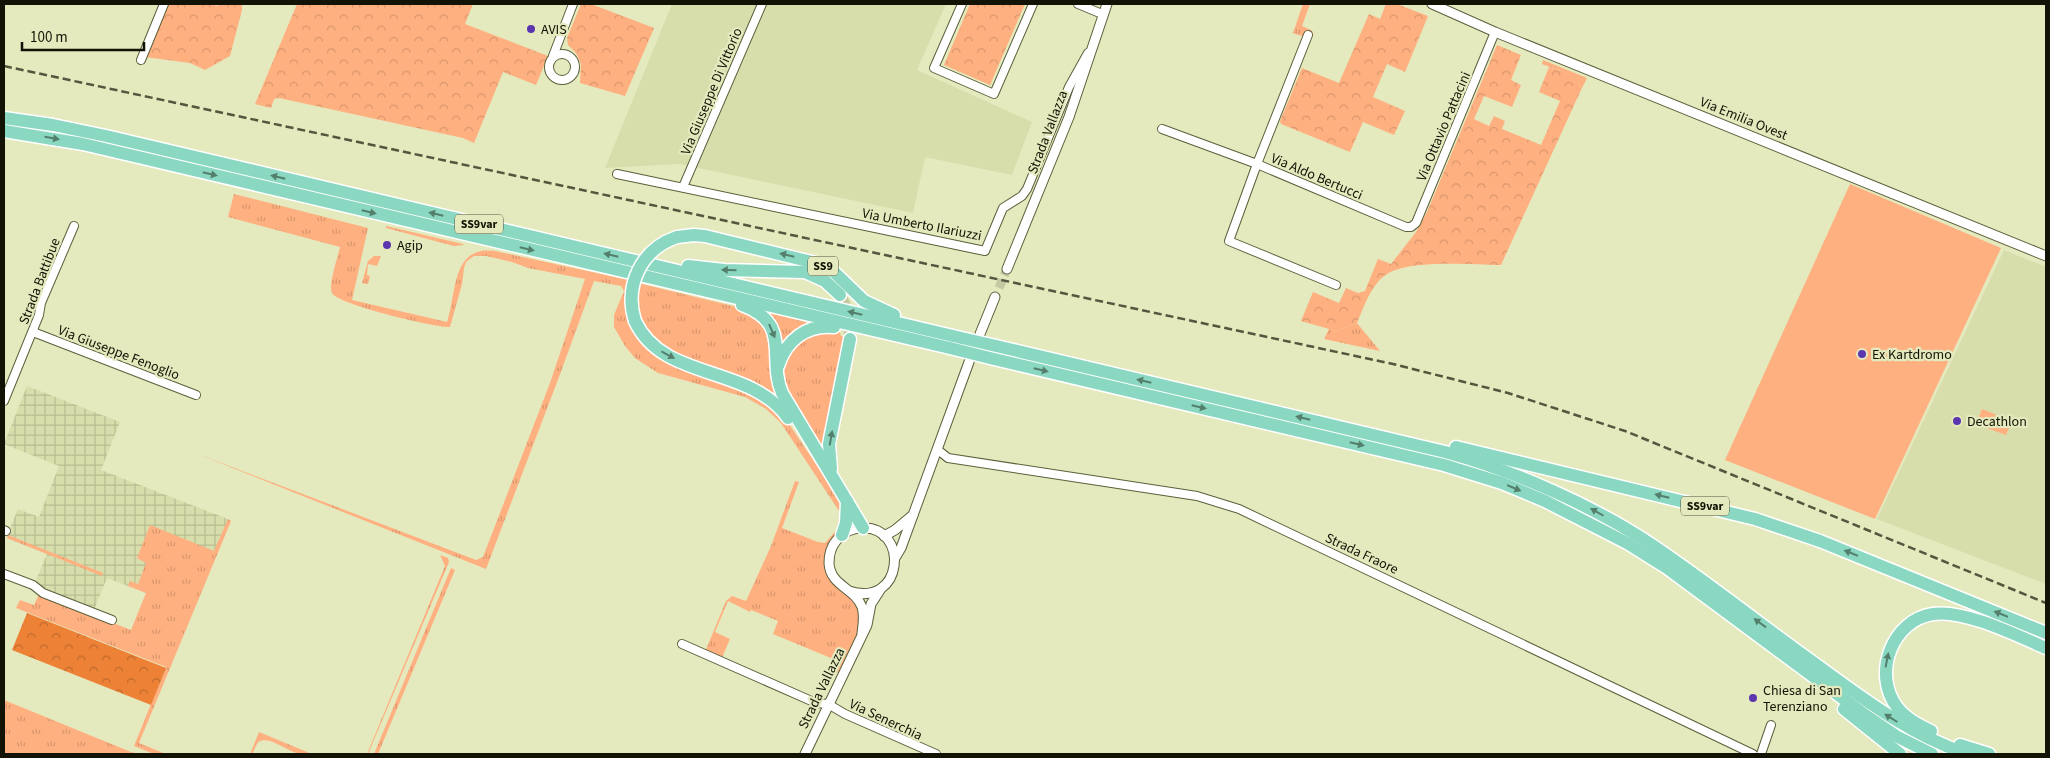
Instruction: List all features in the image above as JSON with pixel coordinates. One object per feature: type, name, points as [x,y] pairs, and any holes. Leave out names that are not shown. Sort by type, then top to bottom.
[{"type":"highway","name":"SS9var","points":[[4,118],[97,134],[662,267],[995,352]]},
{"type":"highway","name":"SS9var","points":[[4,131],[83,144],[921,341],[952,342]]},
{"type":"highway","name":"SS9","points":[[831,474],[814,456],[788,417],[772,399],[748,386],[666,355],[648,341],[635,320],[631,297],[638,269],[656,249],[677,237],[694,235],[815,262],[834,272],[861,298],[878,309],[952,342]]},
{"type":"highway","name":"SS9","points":[[662,267],[673,265],[724,270],[805,272],[825,281],[840,295]]},
{"type":"highway","name":"SS9","points":[[617,270],[654,283],[735,303],[752,309],[763,317],[773,331],[778,366],[778,382],[784,397],[863,528]]},
{"type":"highway","points":[[778,366],[787,347],[794,338],[818,326],[840,328],[903,342],[921,341]]},
{"type":"highway","name":"SS9","points":[[838,485],[831,470],[829,449],[850,339]]},
{"type":"highway","points":[[995,352],[1350,429],[1462,457],[1537,485],[1590,508],[1651,544],[1884,714],[1929,739],[1967,754]]},
{"type":"highway","points":[[995,352],[1409,457],[1502,483],[1582,519],[1627,543],[1667,568],[1746,628],[1900,754]]},
{"type":"highway","name":"SS9var","points":[[1350,429],[1401,434],[1747,517],[1820,541],[2046,633]]},
{"type":"highway","points":[[842,534],[846,523],[848,501]]},
{"type":"highway","points":[[1989,754],[1945,738],[1921,726],[1897,708],[1888,690],[1886,680],[1888,653],[1894,641],[1913,622],[1933,614],[1950,614],[1973,619],[2046,648]]},
{"type":"highway","points":[[1746,628],[1781,651],[1875,722],[1896,736],[1932,754]]},
{"type":"street","points":[[141,60],[164,4]]},
{"type":"street","points":[[560,38],[565,54],[572,59],[575,67],[572,74],[565,80],[556,79],[550,73],[549,64],[573,4]]},
{"type":"street","name":"Via Giuseppe Di Vittorio","points":[[683,187],[762,4]]},
{"type":"street","points":[[962,4],[934,68],[994,94],[1033,4]]},
{"type":"street","points":[[1078,4],[1102,14]]},
{"type":"street","name":"Strada Vallazza","points":[[1007,269],[1069,117],[1094,37],[1107,4]]},
{"type":"street","name":"Via Emilia Ovest","points":[[1432,4],[1446,6],[1495,32],[2046,256]]},
{"type":"street","name":"Via Ottavio Pattacini","points":[[1411,227],[1416,223],[1495,32]]},
{"type":"street","points":[[1165,130],[1257,164],[1308,35]]},
{"type":"street","name":"Via Umberto Ilariuzzi","points":[[617,174],[985,251],[1003,208],[1022,196],[1027,189],[1069,87],[1094,37]]},
{"type":"street","points":[[553,56],[565,54]]},
{"type":"street","name":"Via Aldo Bertucci","points":[[1336,285],[1229,241],[1257,164],[1406,227],[1411,227]]},
{"type":"street","name":"Strada Battibue","points":[[4,401],[33,332],[41,303],[74,226]]},
{"type":"street","points":[[980,334],[997,292]]},
{"type":"street","name":"Via Giuseppe Fenoglio","points":[[33,332],[196,395]]},
{"type":"street","name":"Strada Vallazza","points":[[804,754],[867,625],[875,594],[893,574],[895,558],[902,548],[969,362]]},
{"type":"street","name":"Strada Fraore","points":[[938,450],[948,458],[1197,496],[1238,509],[1753,754]]},
{"type":"street","name":"Strada Vallazza","points":[[884,536],[895,530],[913,515]]},
{"type":"street","points":[[842,534],[863,528],[878,532],[884,536],[893,550],[895,558]]},
{"type":"street","name":"Strada Vallazza","points":[[842,534],[832,546],[829,561],[832,576],[861,605],[864,619],[862,634]]},
{"type":"street","points":[[4,574],[33,585],[41,592],[112,620]]},
{"type":"street","points":[[849,591],[866,594],[883,587]]},
{"type":"street","name":"Via Senerchia","points":[[682,644],[816,703],[828,704],[845,714],[936,754]]},
{"type":"street","points":[[1761,754],[1772,725]]},
{"type":"shaded area","points":[[672,4],[946,4],[917,70],[1032,122],[1012,175],[925,157],[913,213],[680,164],[605,168]]},
{"type":"shaded area","points":[[2004,250],[2046,267],[2046,584],[1877,519]]},
{"type":"shaded area","points":[[27,386],[120,422],[101,470],[228,519],[192,605],[130,581],[128,586],[107,578],[94,610],[41,589],[36,580],[47,554],[6,538],[18,509],[39,517],[59,466],[4,444]]},
{"type":"green space","points":[[167,4],[211,4],[217,6],[219,4],[242,4],[230,56],[205,70],[190,63],[145,57]]},
{"type":"green space","points":[[297,4],[473,4],[465,24],[548,56],[536,85],[503,72],[474,143],[463,138],[279,98],[274,99],[271,108],[255,104]]},
{"type":"green space","points":[[581,4],[591,4],[654,28],[625,96],[580,83],[581,64],[576,53],[568,45],[567,38]]},
{"type":"green space","points":[[970,4],[1025,4],[990,85],[944,65]]},
{"type":"green space","points":[[1303,4],[1310,4],[1302,26],[1313,32],[1310,39],[1293,33]]},
{"type":"green space","points":[[1386,4],[1397,4],[1428,16],[1405,72],[1387,64],[1373,97],[1405,111],[1394,135],[1363,122],[1350,152],[1281,124],[1280,121],[1302,68],[1339,83],[1369,14],[1380,19]]},
{"type":"green space","points":[[1497,45],[1521,55],[1511,80],[1521,85],[1512,107],[1484,96],[1474,119],[1489,126],[1494,116],[1505,121],[1502,129],[1541,145],[1560,101],[1539,92],[1549,67],[1574,77],[1578,81],[1581,90],[1501,265],[1442,264],[1411,266],[1398,269],[1381,278],[1369,296],[1357,323],[1336,331],[1301,321],[1313,292],[1339,303],[1346,288],[1358,293],[1365,291],[1378,259],[1391,264],[1416,232],[1427,212]]},
{"type":"green space","points":[[1543,60],[1587,78],[1581,90],[1580,84],[1572,76],[1542,64]]},
{"type":"green space","name":"Ex Kartdromo","points":[[1850,184],[2001,248],[1875,519],[1725,460]]},
{"type":"green space","points":[[234,194],[368,228],[352,300],[447,322],[458,273],[470,255],[481,251],[495,251],[629,280],[638,334],[753,392],[785,418],[840,500],[845,520],[832,542],[831,580],[854,601],[860,618],[856,636],[839,671],[834,673],[838,661],[773,634],[778,621],[751,610],[750,612],[728,601],[715,632],[730,639],[721,660],[705,652],[726,601],[732,596],[746,601],[771,546],[795,481],[799,482],[782,528],[825,543],[839,527],[839,511],[781,423],[766,409],[745,397],[658,373],[635,358],[625,346],[614,327],[614,315],[624,291],[621,286],[594,281],[486,569],[190,451],[476,560],[483,557],[550,383],[585,279],[528,268],[486,256],[474,256],[466,262],[450,327],[408,320],[367,309],[338,298],[332,293],[331,283],[340,247],[228,217]]},
{"type":"green space","points":[[386,226],[464,245],[454,246],[386,228]]},
{"type":"green space","points":[[374,256],[381,256],[377,266],[368,264],[367,275],[370,276],[368,284],[362,283],[368,261]]},
{"type":"green space","points":[[638,283],[745,309],[755,315],[762,322],[769,337],[772,382],[776,396],[756,384],[692,362],[664,347],[652,337],[643,325],[639,315]]},
{"type":"green space","points":[[765,312],[806,322],[806,324],[795,332],[782,346]]},
{"type":"green space","points":[[1357,323],[1380,351],[1324,339],[1329,329],[1336,331]]},
{"type":"green space","points":[[830,329],[839,331],[841,336],[847,338],[824,448],[822,448],[787,389],[783,370],[785,361],[800,339]]},
{"type":"green space","points":[[1982,409],[2012,421],[2006,435],[1976,424]]},
{"type":"green space","points":[[228,519],[231,521],[139,743],[166,754],[154,754],[134,746],[166,667],[16,608],[20,600],[34,605],[39,594],[131,630],[146,593],[128,586],[130,581],[138,584],[146,563],[137,558],[150,525],[214,551]]},
{"type":"green space","points":[[8,535],[103,573],[102,576],[7,538]]},
{"type":"green space","points":[[440,555],[448,558],[449,562],[367,754],[445,566]]},
{"type":"green space","points":[[451,568],[455,570],[378,754],[374,754]]},
{"type":"green space","points":[[27,613],[166,668],[151,705],[12,650]]},
{"type":"green space","points":[[4,700],[131,752],[140,754],[4,754]]},
{"type":"green space","points":[[259,732],[312,754],[295,753],[273,742],[263,740],[258,742],[252,754],[250,754]]},
{"type":"tunnel","points":[[999,288],[1007,269]]},
{"type":"tunnel","points":[[840,295],[849,314],[850,339]]},
{"type":"railway","points":[[4,66],[1393,364],[1508,393],[1625,431],[2046,603]]},
{"type":"place","name":"AVIS","points":[[531,29]]},
{"type":"place","name":"Agip","points":[[387,245]]},
{"type":"place","name":"Ex Kartdromo","points":[[1862,354]]},
{"type":"place","name":"Decathlon","points":[[1957,421]]},
{"type":"place","name":"Chiesa di San Terenziano","points":[[1753,698]]}]
